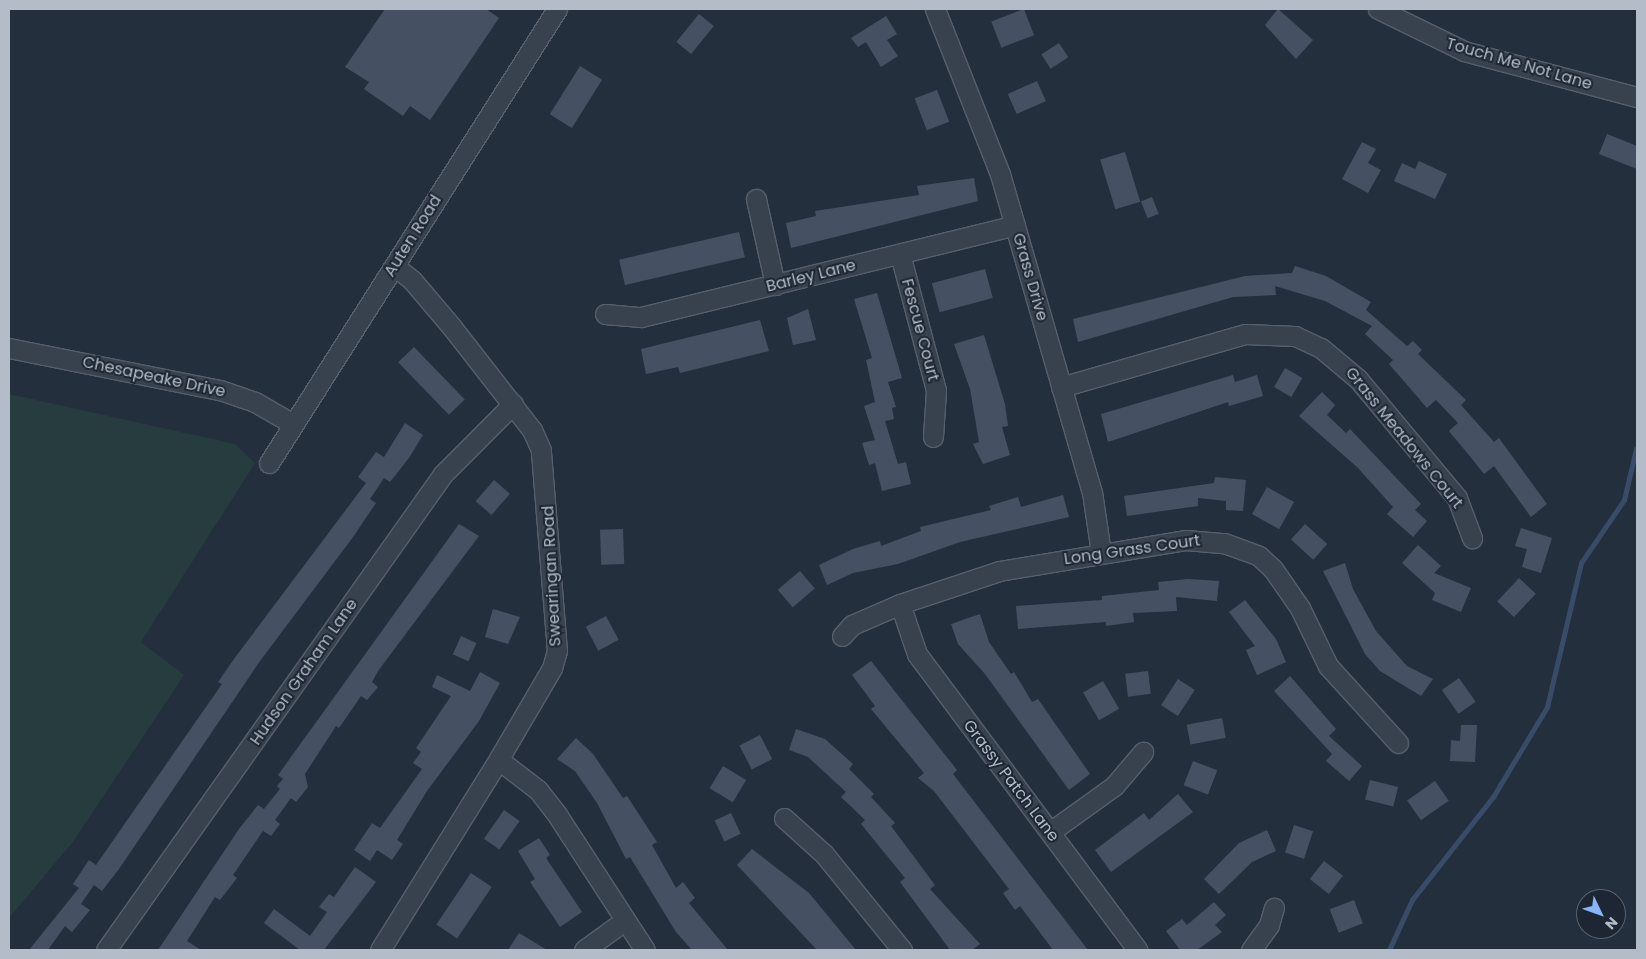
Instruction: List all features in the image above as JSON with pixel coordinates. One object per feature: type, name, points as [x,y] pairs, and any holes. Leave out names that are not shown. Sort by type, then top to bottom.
[{"type":"street","name":"Auten Road","points":[[269,463],[556,9]]},
{"type":"street","name":"Grass Drive","points":[[935,9],[1016,224],[1092,492],[1102,553]]},
{"type":"street","name":"Touch Me Not Lane","points":[[1378,9],[1464,51],[1637,96]]},
{"type":"street","points":[[756,199],[775,285]]},
{"type":"street","name":"Barley Lane","points":[[605,314],[641,317],[1016,224]]},
{"type":"street","name":"Fescue Court","points":[[900,254],[936,390],[933,437]]},
{"type":"street","name":"Swearingan Road","points":[[380,950],[499,760],[552,668],[558,651],[545,468],[532,430],[412,280],[394,266]]},
{"type":"street","name":"Grass Meadows Court","points":[[1061,387],[1245,334],[1295,336],[1321,348],[1358,379],[1457,498],[1472,538]]},
{"type":"street","name":"Chesapeake Drive","points":[[9,348],[220,390],[255,402],[293,424]]},
{"type":"street","name":"Hudson Graham Lane","points":[[106,950],[443,474],[513,404]]},
{"type":"street","name":"Long Grass Court","points":[[842,636],[852,625],[900,604],[999,571],[1102,553],[1206,540],[1259,556],[1287,586],[1328,666],[1398,743]]},
{"type":"street","name":"Grassy Patch Lane","points":[[900,604],[917,654],[1138,950]]},
{"type":"street","points":[[1050,832],[1114,786],[1143,752]]},
{"type":"street","points":[[499,760],[538,790],[556,813],[624,921],[645,950]]},
{"type":"street","points":[[784,818],[824,854],[902,950]]},
{"type":"street","points":[[1251,950],[1269,925],[1274,908]]},
{"type":"street","points":[[584,950],[624,921]]},
{"type":"green space","points":[[9,394],[235,444],[255,463],[141,642],[184,675],[72,843],[9,918]]},
{"type":"building","points":[[385,9],[486,9],[499,18],[430,120],[410,106],[403,116],[364,89],[369,82],[345,67]]},
{"type":"building","points":[[1024,9],[1034,35],[1001,48],[991,22]]},
{"type":"building","points":[[1278,9],[1313,40],[1296,59],[1265,25]]},
{"type":"building","points":[[699,14],[714,26],[691,54],[676,42]]},
{"type":"building","points":[[886,16],[897,34],[887,40],[898,56],[881,67],[866,42],[858,47],[851,38]]},
{"type":"building","points":[[1059,43],[1068,57],[1051,69],[1041,54]]},
{"type":"building","points":[[580,66],[602,80],[572,128],[550,114]]},
{"type":"building","points":[[1037,81],[1046,101],[1017,114],[1008,94]]},
{"type":"building","points":[[937,90],[949,122],[927,130],[915,99]]},
{"type":"building","points":[[1607,134],[1637,146],[1637,169],[1599,154]]},
{"type":"building","points":[[1362,142],[1376,149],[1368,163],[1381,170],[1368,193],[1342,179]]},
{"type":"building","points":[[1125,152],[1140,202],[1115,209],[1100,160]]},
{"type":"building","points":[[1419,161],[1447,174],[1435,199],[1394,181],[1402,163],[1415,169]]},
{"type":"building","points":[[974,178],[978,201],[791,248],[786,223],[816,216],[815,211],[919,195],[917,186]]},
{"type":"building","points":[[1152,197],[1159,214],[1148,218],[1141,201]]},
{"type":"building","points":[[739,232],[745,257],[625,285],[619,260]]},
{"type":"building","points":[[1295,266],[1326,276],[1371,302],[1366,310],[1407,346],[1413,341],[1422,350],[1418,354],[1466,400],[1461,405],[1494,442],[1499,438],[1547,504],[1531,517],[1494,466],[1484,474],[1449,431],[1458,423],[1436,400],[1427,408],[1389,364],[1393,360],[1365,334],[1372,326],[1325,301],[1275,286],[1276,295],[1233,297],[1078,342],[1073,319],[1245,276],[1292,273]]},
{"type":"building","points":[[985,269],[993,298],[940,312],[932,283]]},
{"type":"building","points":[[877,293],[902,378],[888,382],[896,407],[892,408],[894,419],[885,421],[898,464],[906,462],[911,484],[882,491],[875,463],[869,465],[862,443],[875,440],[864,406],[875,402],[866,360],[872,358],[854,299]]},
{"type":"building","points":[[808,309],[816,340],[793,345],[787,318]]},
{"type":"building","points":[[760,320],[769,351],[680,373],[678,367],[646,374],[641,349]]},
{"type":"building","points":[[984,335],[1005,404],[1008,426],[1002,427],[1010,455],[983,464],[973,444],[979,442],[970,389],[954,344]]},
{"type":"building","points":[[414,347],[465,400],[449,415],[398,362]]},
{"type":"building","points":[[1285,368],[1302,378],[1291,397],[1274,387]]},
{"type":"building","points":[[1233,375],[1235,382],[1257,375],[1263,396],[1229,406],[1228,402],[1108,442],[1101,414]]},
{"type":"building","points":[[1322,392],[1335,405],[1327,415],[1346,433],[1350,429],[1421,504],[1415,510],[1427,521],[1413,537],[1387,514],[1393,507],[1358,468],[1299,416]]},
{"type":"building","points":[[405,423],[423,435],[409,458],[390,482],[384,478],[370,499],[376,503],[353,537],[260,661],[119,869],[102,891],[94,885],[81,904],[90,910],[72,932],[65,926],[48,950],[29,950],[79,888],[73,884],[89,860],[96,865],[222,684],[218,682],[234,659],[366,483],[358,477],[376,452],[384,457]]},
{"type":"building","points":[[1215,477],[1246,480],[1243,511],[1226,510],[1226,501],[1198,498],[1198,506],[1127,516],[1124,496],[1214,483]]},
{"type":"building","points":[[494,480],[510,494],[491,515],[476,501]]},
{"type":"building","points":[[1267,487],[1294,502],[1279,529],[1252,514]]},
{"type":"building","points":[[1063,495],[1069,517],[960,542],[898,564],[853,573],[827,585],[819,565],[853,549],[880,541],[881,546],[921,531],[920,527],[991,510],[989,506],[1018,497],[1021,507]]},
{"type":"building","points":[[459,524],[479,536],[378,671],[372,682],[378,687],[367,700],[361,696],[339,728],[336,726],[305,774],[308,787],[296,802],[291,798],[275,820],[280,824],[271,836],[263,831],[233,875],[237,878],[220,900],[215,897],[187,941],[201,950],[158,950],[239,829],[258,805],[264,809],[280,789],[277,786],[283,779],[278,775]]},
{"type":"building","points":[[1305,524],[1327,544],[1313,560],[1291,540]]},
{"type":"building","points":[[1521,528],[1552,538],[1541,573],[1522,567],[1527,549],[1515,546]]},
{"type":"building","points":[[623,529],[624,564],[601,565],[600,530]]},
{"type":"building","points":[[1418,545],[1441,566],[1434,573],[1471,588],[1461,612],[1432,600],[1435,593],[1402,563]]},
{"type":"building","points":[[1345,563],[1353,589],[1376,631],[1407,666],[1433,679],[1421,696],[1380,671],[1365,654],[1323,571]]},
{"type":"building","points":[[800,571],[815,589],[793,607],[778,590]]},
{"type":"building","points":[[1519,578],[1536,594],[1514,617],[1497,601]]},
{"type":"building","points":[[1188,579],[1219,581],[1217,601],[1176,597],[1177,611],[1133,613],[1134,622],[1106,626],[1106,622],[1018,629],[1016,606],[1102,600],[1102,596],[1159,590],[1158,582]]},
{"type":"building","points":[[1245,600],[1276,639],[1286,662],[1257,675],[1246,650],[1255,646],[1229,612]]},
{"type":"building","points":[[493,609],[520,617],[508,644],[485,637]]},
{"type":"building","points":[[980,614],[989,642],[1011,674],[1014,672],[1032,702],[1038,699],[1090,774],[1069,790],[985,674],[958,644],[951,624]]},
{"type":"building","points":[[606,616],[619,640],[598,651],[586,627]]},
{"type":"building","points":[[461,636],[477,643],[468,661],[453,654]]},
{"type":"building","points":[[871,661],[957,770],[953,774],[1088,950],[1053,950],[1020,906],[1015,910],[1003,893],[1009,889],[934,791],[918,778],[924,773],[871,709],[875,706],[852,675]]},
{"type":"building","points":[[1148,671],[1151,694],[1128,697],[1125,674]]},
{"type":"building","points":[[480,672],[500,683],[479,721],[427,791],[397,840],[403,844],[392,860],[377,850],[370,861],[354,850],[372,823],[380,828],[422,769],[413,763],[421,752],[416,748],[451,696],[432,687],[437,675],[470,691]]},
{"type":"building","points":[[1290,676],[1336,729],[1329,736],[1362,766],[1349,781],[1326,761],[1332,754],[1274,691]]},
{"type":"building","points":[[1459,678],[1476,702],[1458,714],[1442,690]]},
{"type":"building","points":[[1178,679],[1195,690],[1178,716],[1161,705]]},
{"type":"building","points":[[1103,681],[1119,709],[1099,720],[1083,692]]},
{"type":"building","points":[[1222,718],[1226,738],[1190,745],[1187,725]]},
{"type":"building","points":[[1461,725],[1477,725],[1475,762],[1450,761],[1451,740],[1460,741]]},
{"type":"building","points":[[796,729],[825,739],[853,764],[849,769],[874,794],[871,797],[895,823],[891,826],[935,885],[930,889],[980,944],[972,950],[950,950],[900,882],[905,878],[861,824],[865,820],[841,797],[846,792],[808,757],[789,750]]},
{"type":"building","points":[[760,735],[772,759],[752,769],[740,745]]},
{"type":"building","points":[[576,738],[593,754],[623,798],[627,796],[657,842],[652,845],[676,888],[683,882],[695,898],[689,903],[728,950],[692,950],[676,932],[630,857],[626,859],[597,803],[575,771],[557,759]]},
{"type":"building","points":[[1193,761],[1217,770],[1208,795],[1184,785]]},
{"type":"building","points":[[723,766],[746,780],[733,802],[710,788]]},
{"type":"building","points":[[1370,780],[1398,787],[1393,806],[1365,799]]},
{"type":"building","points":[[1435,781],[1449,801],[1421,820],[1407,801]]},
{"type":"building","points":[[1178,794],[1193,812],[1111,872],[1095,850],[1144,813],[1149,820]]},
{"type":"building","points":[[504,810],[520,821],[499,850],[484,839]]},
{"type":"building","points":[[731,813],[741,834],[724,841],[715,821]]},
{"type":"building","points":[[1294,825],[1313,831],[1304,859],[1285,853]]},
{"type":"building","points":[[1267,830],[1276,851],[1252,862],[1219,894],[1204,879],[1239,843]]},
{"type":"building","points":[[539,838],[550,855],[546,858],[582,912],[560,927],[530,882],[535,879],[518,851]]},
{"type":"building","points":[[752,849],[809,893],[856,950],[817,950],[737,865]]},
{"type":"building","points":[[1324,861],[1343,876],[1329,894],[1310,879]]},
{"type":"building","points":[[355,867],[376,882],[324,950],[300,950],[264,923],[274,909],[310,936],[327,912],[319,907],[329,894],[334,897]]},
{"type":"building","points":[[471,873],[492,887],[457,938],[436,924]]},
{"type":"building","points":[[1354,900],[1363,923],[1339,933],[1330,909]]},
{"type":"building","points":[[1214,902],[1226,915],[1215,925],[1222,932],[1197,950],[1180,950],[1166,931],[1182,919],[1187,925]]},
{"type":"building","points":[[519,933],[547,950],[508,950]]},
{"type":"waterway","points":[[1389,950],[1412,900],[1493,797],[1547,707],[1581,563],[1624,500],[1636,449]]}]
